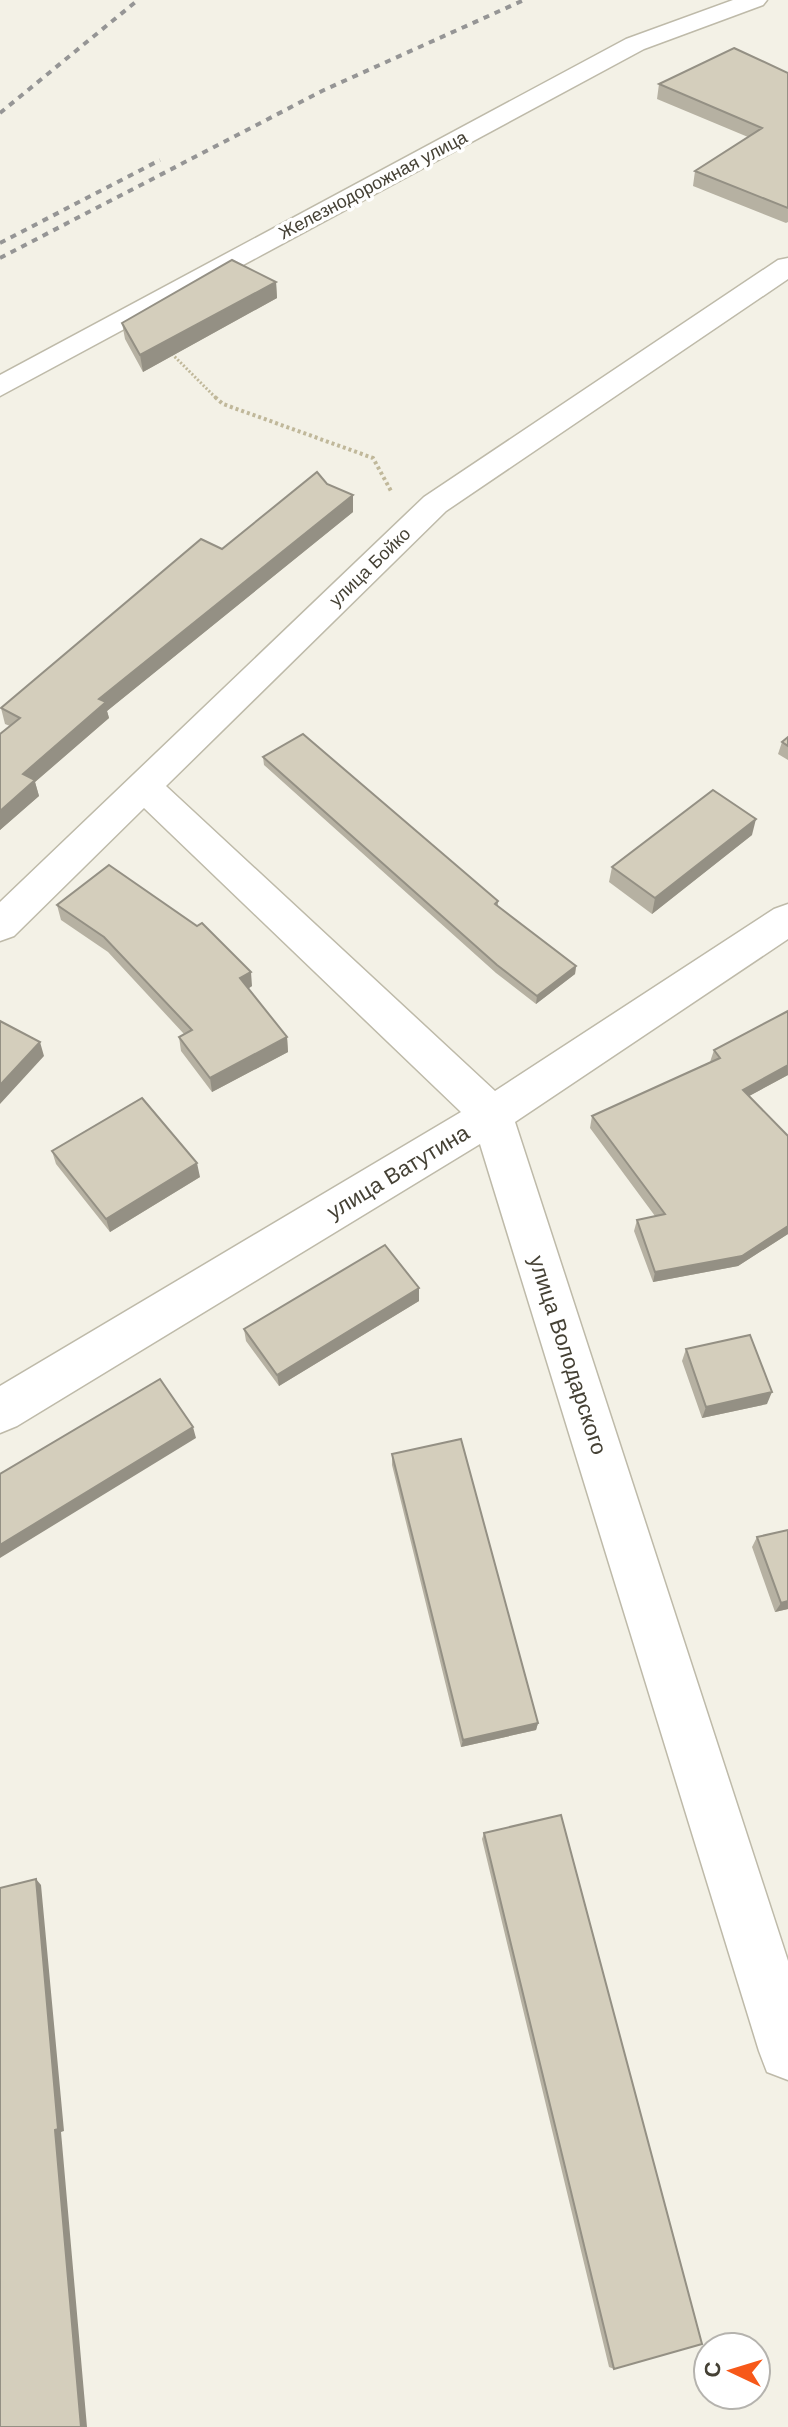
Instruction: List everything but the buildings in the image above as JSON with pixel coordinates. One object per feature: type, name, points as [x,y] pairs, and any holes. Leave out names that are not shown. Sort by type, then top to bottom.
[{"type":"street","name":"Железнодорожная улица","points":[[0,387],[635,44],[755,0]]},
{"type":"street","name":"улица Бойко","points":[[0,926],[435,504],[788,266]]},
{"type":"street","name":"улица Володарского","points":[[144,787],[492,1115],[788,2051]]},
{"type":"street","name":"улица Ватутина","points":[[0,1411],[492,1115],[788,919]]},
{"type":"path","points":[[120,321],[169,350],[223,404],[373,458],[410,528]]},
{"type":"railway","points":[[0,113],[138,0]]},
{"type":"railway","points":[[0,258],[324,90],[524,0]]},
{"type":"railway","points":[[0,243],[160,160]]}]
